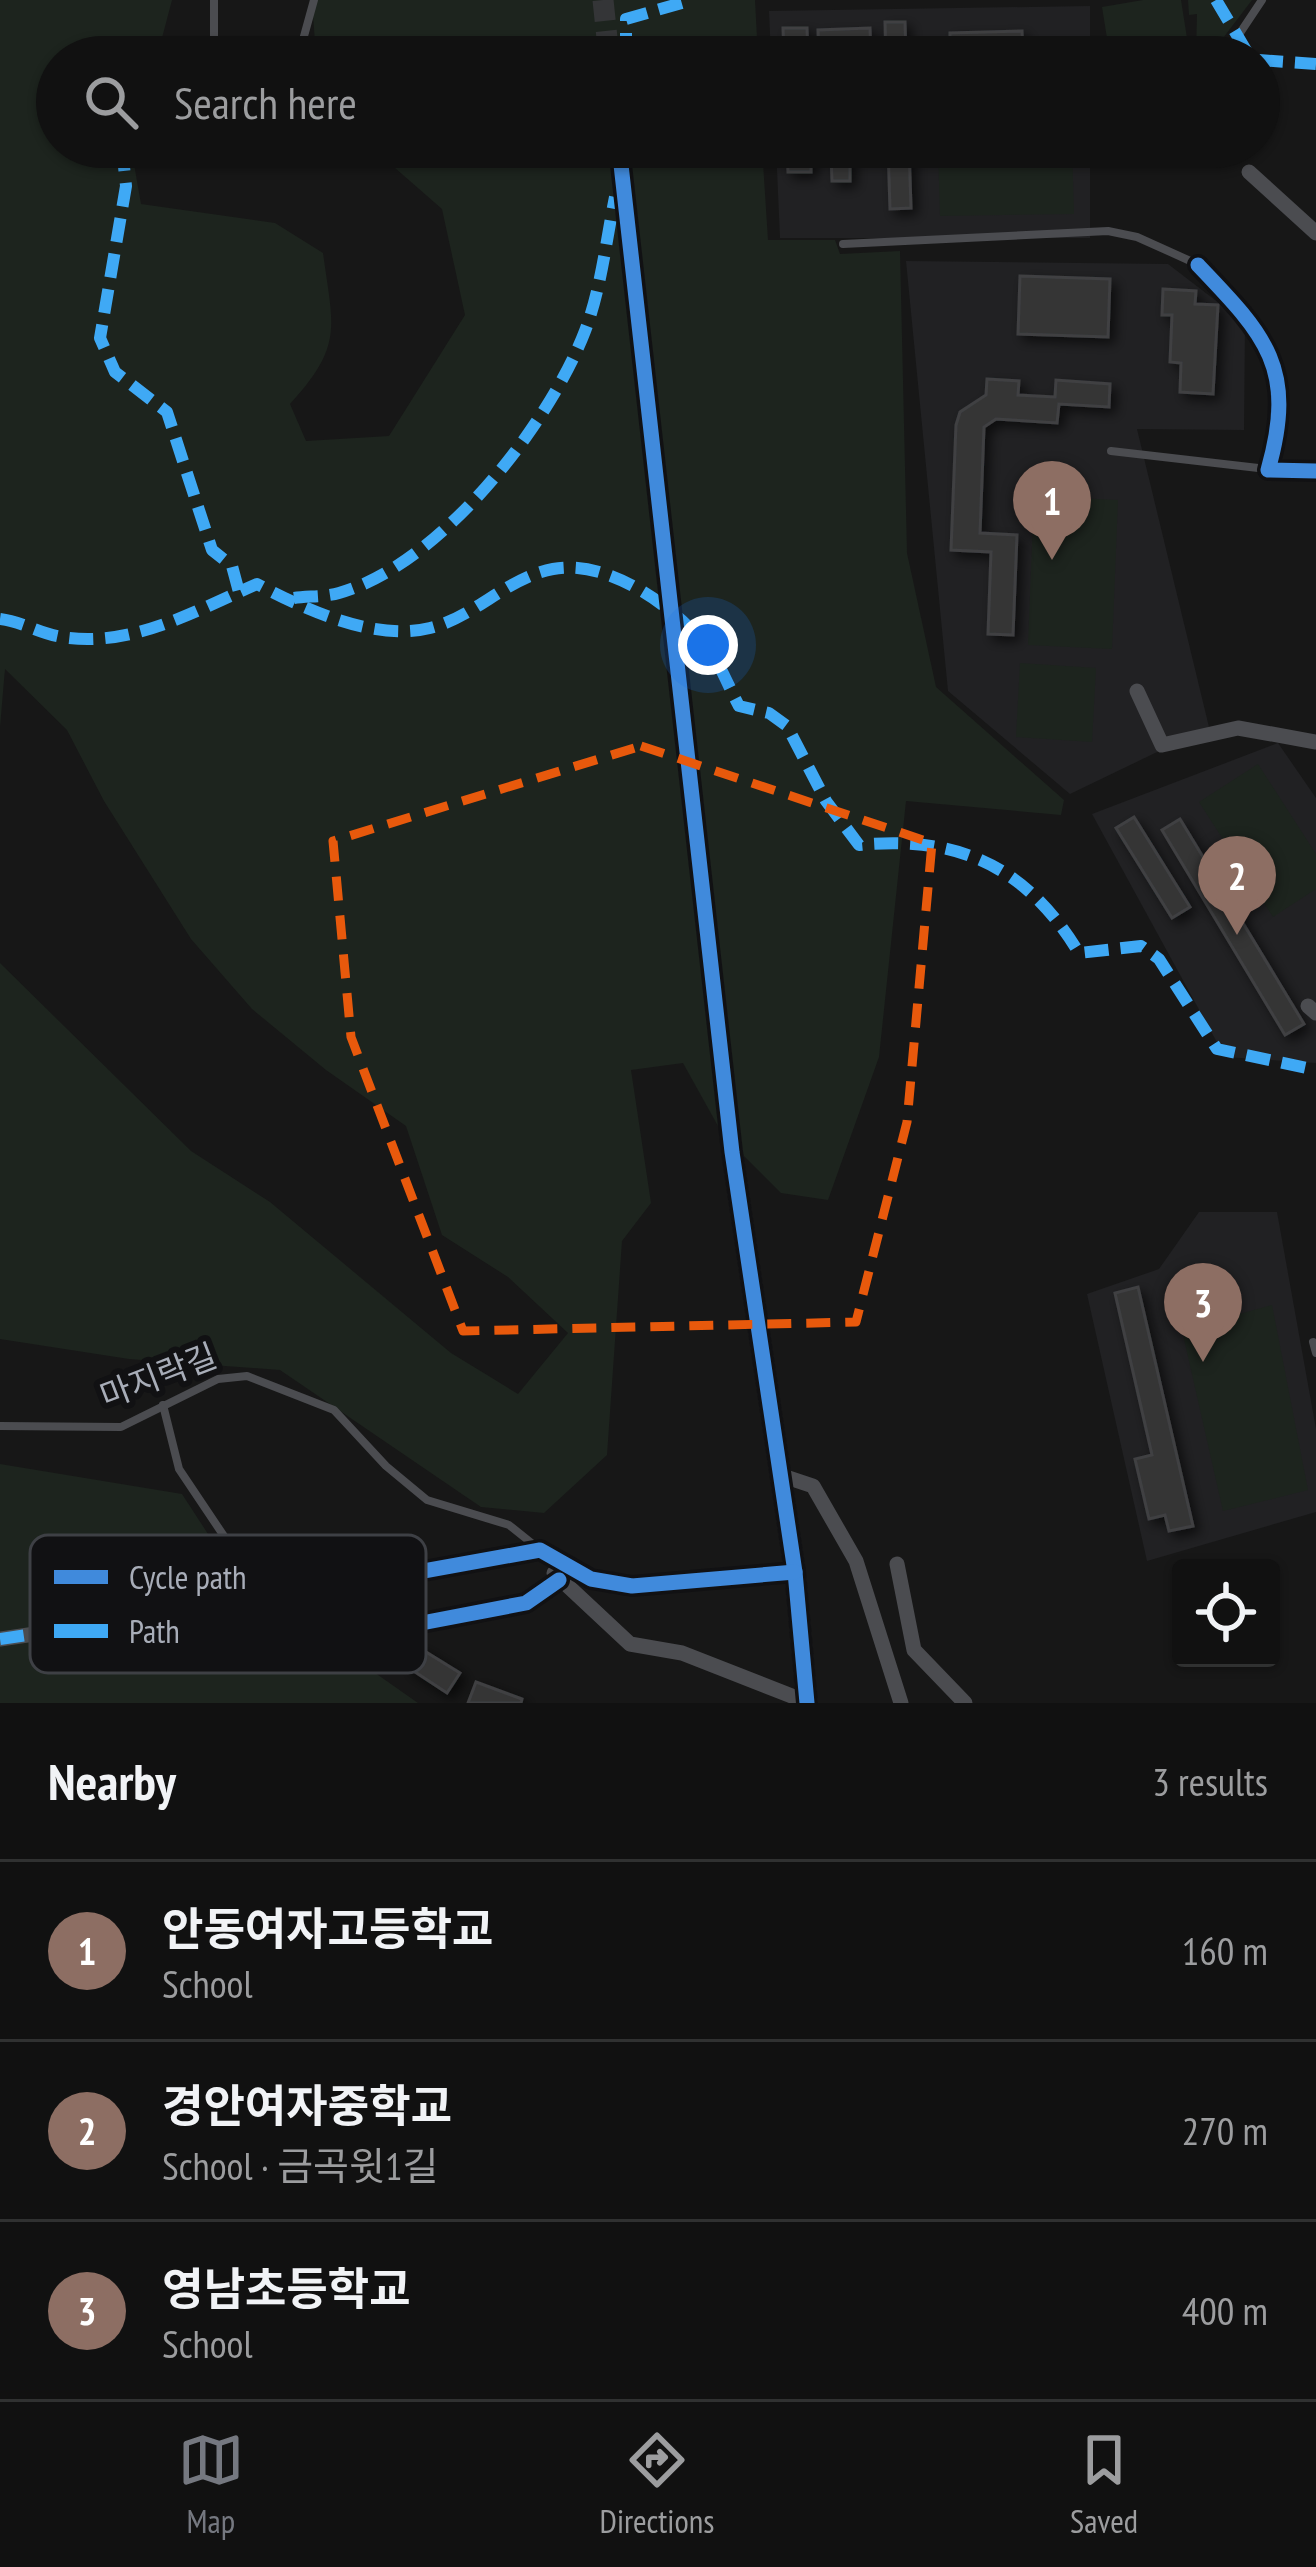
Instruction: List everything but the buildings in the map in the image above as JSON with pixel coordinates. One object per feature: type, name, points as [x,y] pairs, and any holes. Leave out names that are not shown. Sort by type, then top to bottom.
[{"type":"street","points":[[1249,172],[1316,233]]},
{"type":"street","points":[[1198,265],[1244,313],[1277,369],[1282,421],[1268,470],[1316,471]]},
{"type":"street","points":[[1137,691],[1162,745],[1238,728],[1316,742]]},
{"type":"street","points":[[732,1152],[795,1573],[807,1702]]},
{"type":"street","points":[[780,1475],[813,1486],[856,1561],[901,1703]]},
{"type":"street","points":[[426,1571],[540,1550],[591,1579],[632,1586],[795,1573]]},
{"type":"street","name":"마지락길","points":[[540,1550],[559,1580],[630,1644],[682,1653],[807,1702]]},
{"type":"street","points":[[897,1564],[914,1649],[965,1703]]},
{"type":"street","points":[[426,1622],[526,1603],[559,1580]]},
{"type":"street","points":[[0,1639],[30,1635]]},
{"type":"lane","points":[[214,0],[214,36]]},
{"type":"lane","points":[[304,36],[314,0]]},
{"type":"lane","points":[[1238,36],[1262,0]]},
{"type":"lane","points":[[843,244],[1108,231],[1137,237],[1198,265]]},
{"type":"lane","points":[[1111,451],[1268,470]]},
{"type":"lane","name":"마지락길","points":[[0,1426],[121,1427],[218,1379],[247,1376],[304,1394],[334,1410],[386,1466],[428,1500],[509,1526],[540,1550]]},
{"type":"lane","points":[[163,1406],[179,1469],[223,1535]]},
{"type":"highlighted area","points":[[641,746],[932,843],[907,1122],[856,1322],[463,1331],[351,1037],[333,841]]},
{"type":"shaded area","points":[[0,0],[172,0],[163,36],[36,36],[36,168],[135,168],[141,204],[275,223],[323,253],[331,318],[327,350],[290,404],[306,441],[389,436],[465,315],[442,209],[395,168],[763,168],[768,240],[835,240],[840,254],[900,251],[907,553],[936,687],[1064,800],[1061,815],[906,801],[879,1057],[828,1200],[781,1193],[723,1135],[683,1063],[631,1070],[651,1203],[622,1241],[607,1455],[544,1513],[481,1507],[280,1370],[129,1359],[0,1339],[0,963],[191,1151],[270,1202],[451,1353],[518,1394],[568,1333],[508,1277],[442,1235],[406,1126],[326,1070],[252,1009],[191,939],[104,801],[67,730],[5,669],[0,727]]},
{"type":"shaded area","points":[[312,0],[755,0],[757,36],[315,36]]},
{"type":"shaded area","points":[[1181,0],[1187,36],[1107,36],[1102,7]]},
{"type":"shaded area","points":[[1188,0],[1252,0],[1225,36],[1196,36],[1197,14],[1189,15]]},
{"type":"shaded area","points":[[1090,6],[1090,36],[770,36],[769,11]]},
{"type":"shaded area","points":[[777,168],[1090,168],[1090,238],[780,238]]},
{"type":"shaded area","points":[[939,168],[1073,168],[1074,214],[940,216]]},
{"type":"shaded area","points":[[906,261],[1168,264],[1245,323],[1244,430],[1137,429],[1209,727],[1070,794],[948,691]]},
{"type":"shaded area","points":[[1034,496],[1118,500],[1112,649],[1028,645]]},
{"type":"shaded area","points":[[1020,663],[1096,668],[1092,742],[1016,737]]},
{"type":"shaded area","points":[[1278,743],[1316,798],[1316,1063],[1225,1057],[1092,814]]},
{"type":"shaded area","points":[[1258,764],[1316,854],[1316,889],[1273,917],[1199,802]]},
{"type":"shaded area","points":[[1199,1212],[1277,1212],[1316,1429],[1316,1512],[1147,1561],[1087,1294],[1159,1269]]},
{"type":"shaded area","points":[[1272,1305],[1308,1490],[1223,1511],[1182,1330]]},
{"type":"shaded area","points":[[0,1464],[182,1494],[209,1535],[30,1535],[30,1673],[375,1673],[418,1703],[0,1703]]},
{"type":"tunnel","points":[[603,0],[607,36]]},
{"type":"tunnel","points":[[621,168],[732,1152]]},
{"type":"marked path","points":[[626,36],[626,19],[692,0]]},
{"type":"marked path","points":[[1216,0],[1237,36]]},
{"type":"marked path","points":[[1280,61],[1316,64]]},
{"type":"marked path","points":[[124,168],[126,186],[100,338],[115,372],[167,412],[212,550],[232,566],[239,592]]},
{"type":"marked path","points":[[294,598],[339,593],[377,578],[415,553],[452,523],[518,448],[546,408],[585,331],[615,197]]},
{"type":"marked path","points":[[0,619],[62,637],[113,637],[187,616],[257,584],[341,621],[409,631],[446,623],[537,573],[574,568],[616,578],[656,600],[690,628],[714,657],[739,706],[769,713],[787,726],[826,801],[859,845],[928,846],[987,863],[1037,898],[1079,953],[1141,946],[1159,959],[1217,1049],[1316,1070]]},
{"type":"marked path","points":[[0,1639],[30,1635]]},
{"type":"cycle path","points":[[621,168],[732,1152],[795,1572],[807,1703]]},
{"type":"cycle path","points":[[1198,265],[1258,334],[1277,379],[1279,405],[1268,470],[1316,471]]},
{"type":"cycle path","points":[[426,1571],[540,1550],[591,1579],[632,1586],[795,1572]]},
{"type":"cycle path","points":[[426,1622],[526,1603],[559,1580]]},
{"type":"place","name":"안동여자고등학교","points":[[1052,560]]},
{"type":"place","name":"경안여자중학교","points":[[1237,935]]},
{"type":"place","name":"영남초등학교","points":[[1203,1362]]}]
